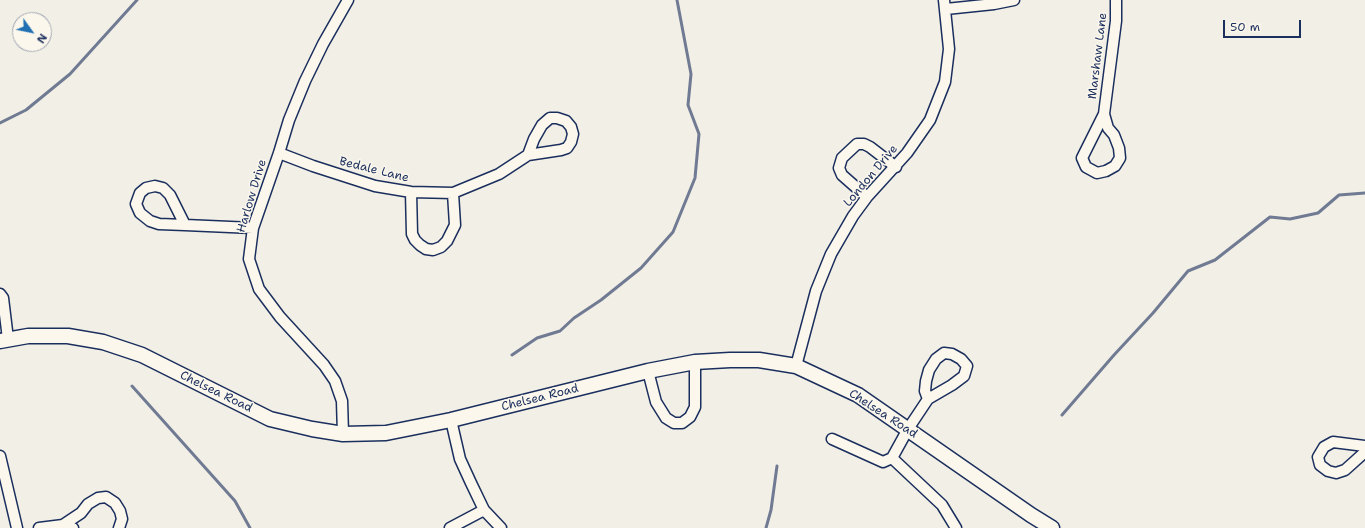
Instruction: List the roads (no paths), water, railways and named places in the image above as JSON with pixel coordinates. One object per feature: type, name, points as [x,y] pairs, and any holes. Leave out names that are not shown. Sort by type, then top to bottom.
[{"type":"street","name":"Harlow Drive","points":[[343,434],[342,401],[335,381],[324,365],[280,317],[259,289],[249,259],[253,228],[279,153],[288,120],[324,44],[348,0]]},
{"type":"street","points":[[945,4],[994,4],[1014,0]]},
{"type":"street","name":"Marshaw Lane","points":[[1104,114],[1108,128],[1114,135],[1119,148],[1120,158],[1114,166],[1106,171],[1097,173],[1086,167],[1082,158],[1104,114],[1116,21],[1116,0]]},
{"type":"street","name":"London Drive","points":[[796,366],[816,291],[831,254],[853,216],[867,197],[896,167],[930,120],[945,82],[948,49],[945,4]]},
{"type":"street","name":"Bedale Lane","points":[[279,153],[313,166],[375,186],[411,192],[452,193],[499,174],[528,155],[568,148],[573,134],[571,127],[566,122],[557,118],[550,118],[542,125],[534,139],[528,155]]},
{"type":"street","points":[[867,197],[842,175],[839,168],[842,158],[857,144],[864,144],[896,167]]},
{"type":"street","points":[[185,224],[170,195],[163,188],[155,186],[146,188],[140,193],[136,204],[140,213],[150,221],[159,224],[253,228]]},
{"type":"street","points":[[411,192],[412,234],[420,245],[426,249],[433,250],[441,247],[447,241],[455,225],[452,193]]},
{"type":"street","points":[[0,294],[3,298],[4,340]]},
{"type":"street","name":"Chelsea Road","points":[[4,340],[28,336],[68,336],[103,342],[142,355],[270,419],[312,429],[343,434],[386,433],[451,420],[648,371],[695,362],[759,360],[796,366],[858,395],[1031,516],[1052,528]]},
{"type":"street","points":[[832,439],[883,462],[892,458],[908,429],[928,399],[952,386],[964,376],[967,366],[961,359],[952,354],[944,353],[936,359],[929,370],[926,381],[925,391],[928,399]]},
{"type":"street","points":[[648,371],[656,402],[666,418],[674,422],[682,423],[690,417],[695,407],[695,362]]},
{"type":"street","points":[[451,420],[460,459],[470,484],[484,510],[501,528]]},
{"type":"street","points":[[1365,446],[1333,442],[1324,447],[1318,457],[1320,465],[1328,471],[1336,473],[1345,470],[1365,452]]},
{"type":"street","points":[[0,456],[17,528]]},
{"type":"street","points":[[892,458],[942,505],[956,528]]},
{"type":"street","points":[[63,525],[81,513],[88,504],[98,498],[106,497],[115,503],[120,511],[122,519],[119,528]]},
{"type":"street","points":[[450,528],[484,510]]},
{"type":"street","points":[[39,528],[63,525],[73,528]]},
{"type":"waterway","points":[[0,123],[26,110],[70,74],[137,0]]},
{"type":"waterway","points":[[512,355],[537,338],[560,331],[574,318],[601,300],[641,268],[673,232],[695,178],[699,134],[688,105],[691,74],[677,0]]},
{"type":"waterway","points":[[1062,415],[1153,313],[1188,271],[1215,260],[1270,217],[1290,219],[1318,213],[1339,195],[1365,193]]},
{"type":"waterway","points":[[132,386],[235,501],[250,528]]},
{"type":"waterway","points":[[766,528],[771,510],[777,466]]}]
